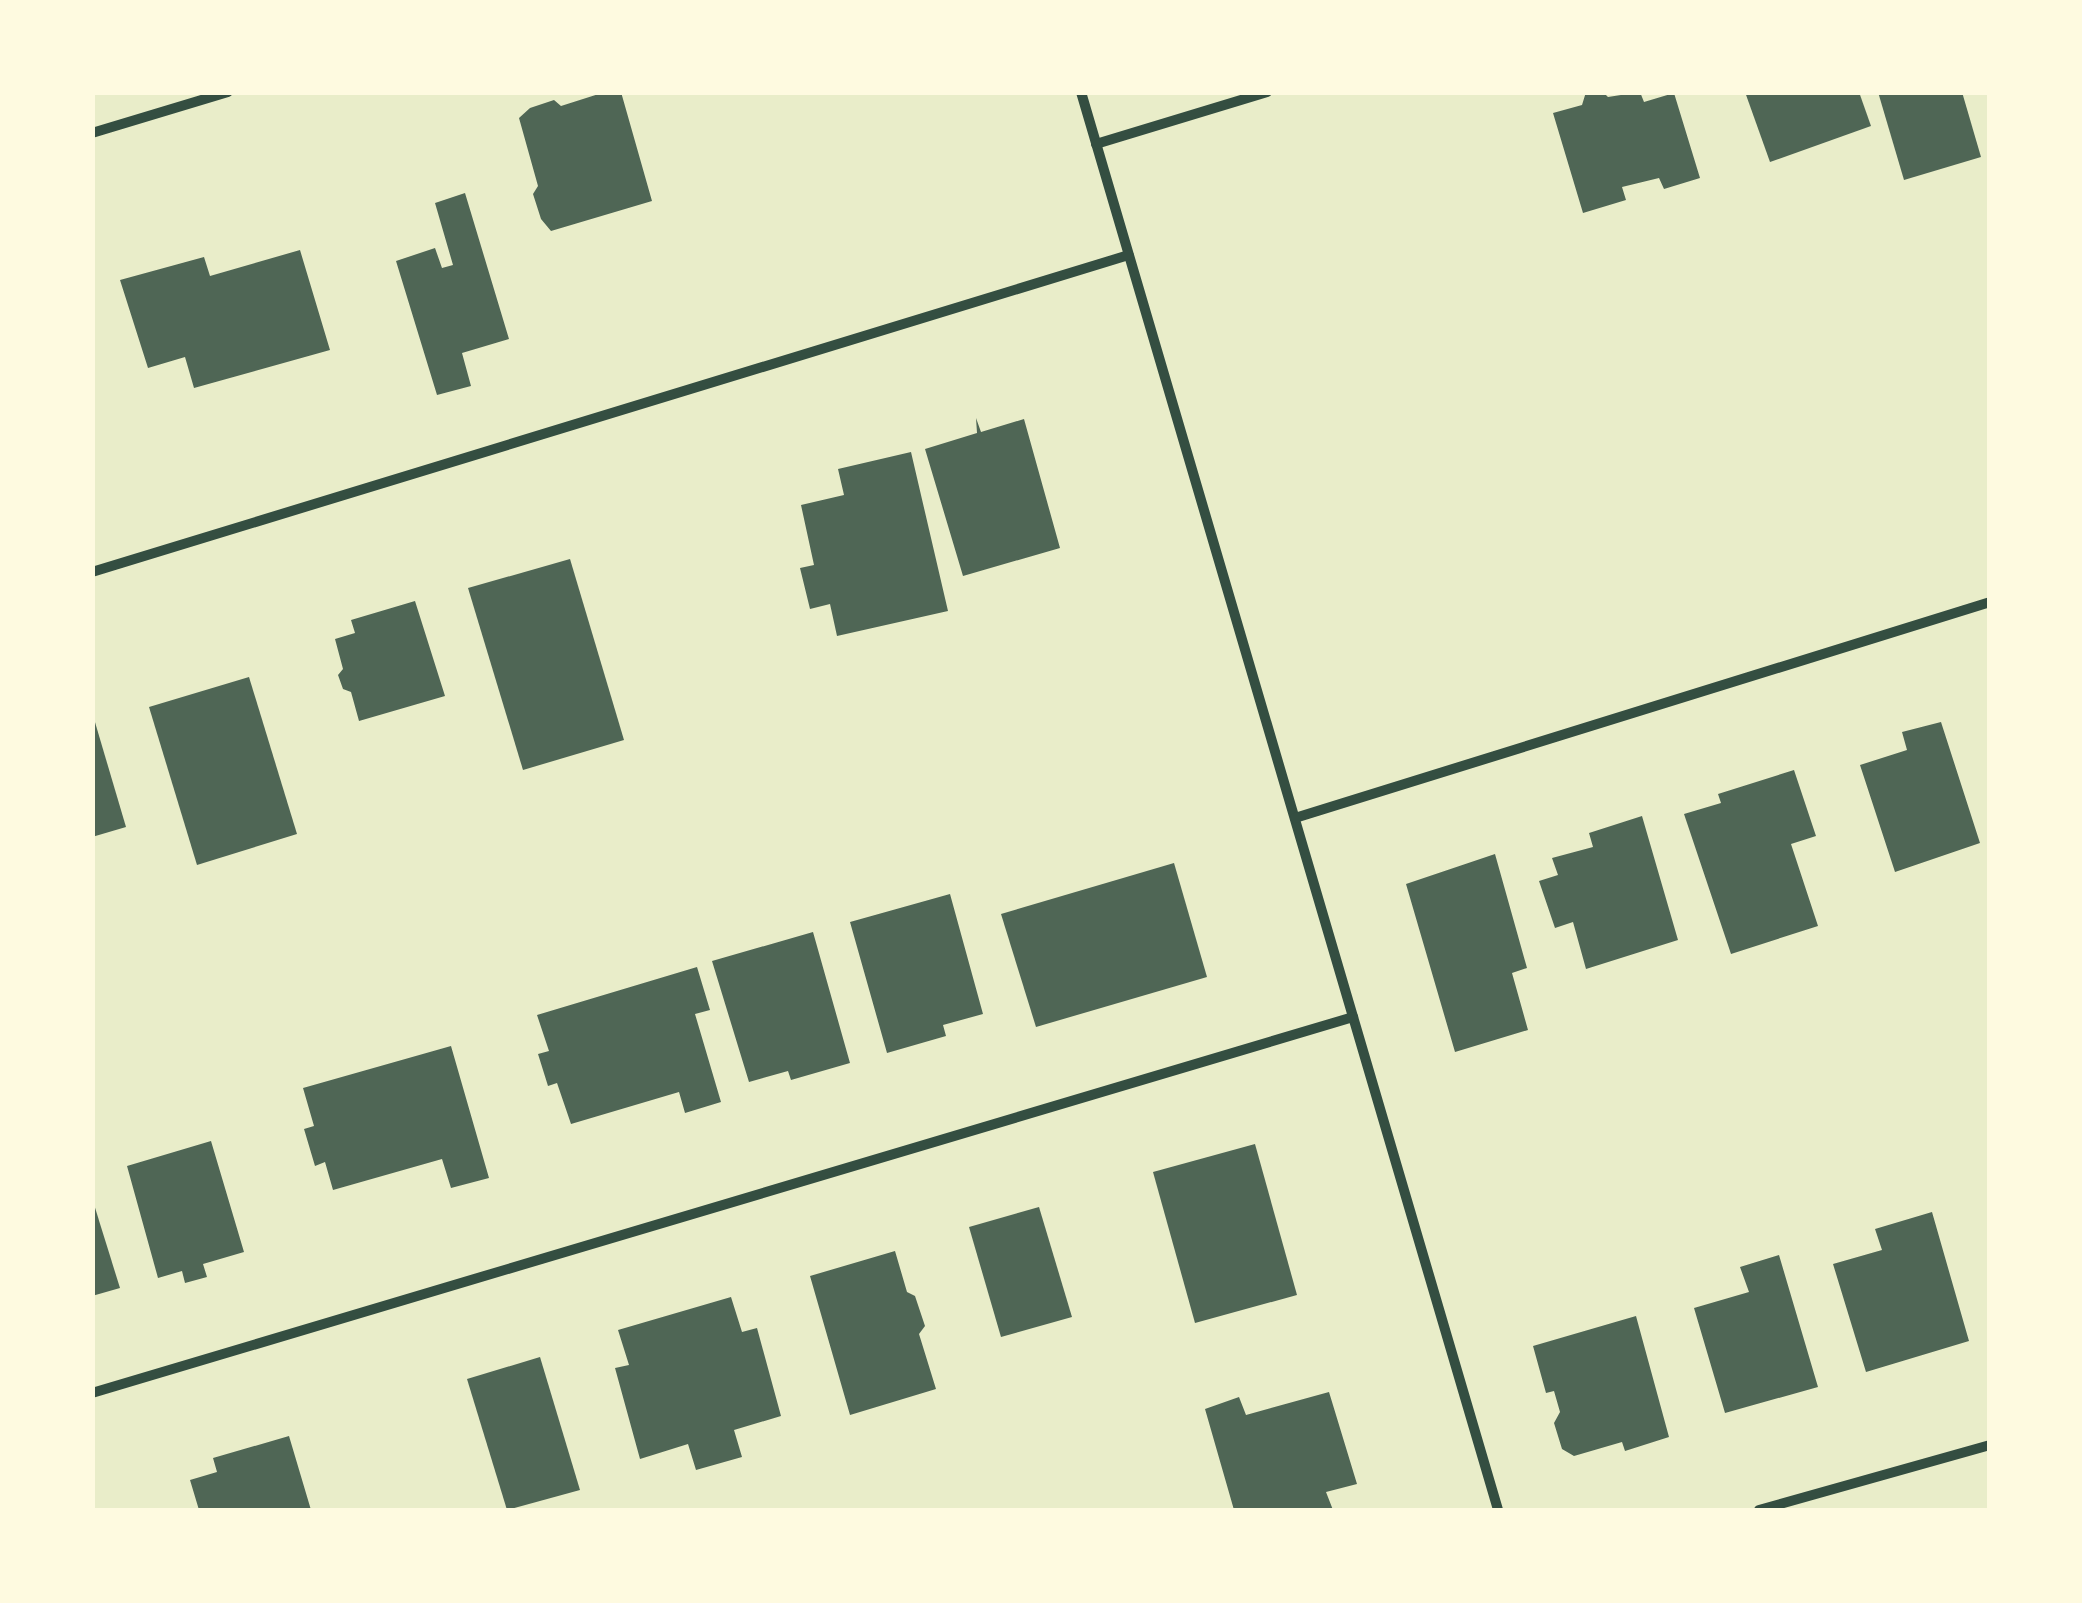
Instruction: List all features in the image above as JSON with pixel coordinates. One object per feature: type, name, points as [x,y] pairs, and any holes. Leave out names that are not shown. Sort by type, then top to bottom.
[{"type":"street","points":[[92,133],[228,92]]},
{"type":"street","points":[[1081,92],[1498,1510]]},
{"type":"street","points":[[1096,144],[1267,92]]},
{"type":"street","points":[[92,572],[1130,255]]},
{"type":"street","points":[[1295,818],[1990,602]]},
{"type":"street","points":[[92,1394],[1353,1017]]},
{"type":"street","points":[[1759,1510],[1990,1445]]},
{"type":"building","points":[[605,92],[621,92],[652,201],[551,231],[541,219],[533,194],[538,186],[519,118],[530,108],[554,100],[561,106]]},
{"type":"building","points":[[1586,92],[1603,92],[1608,97],[1640,92],[1644,102],[1674,93],[1700,178],[1664,189],[1659,178],[1622,187],[1626,200],[1583,213],[1553,113],[1582,105]]},
{"type":"building","points":[[1745,92],[1859,92],[1871,126],[1770,162]]},
{"type":"building","points":[[1878,92],[1962,92],[1981,157],[1904,180]]},
{"type":"building","points":[[465,193],[509,339],[462,353],[471,386],[437,395],[396,261],[435,248],[442,268],[453,265],[435,203]]},
{"type":"building","points":[[300,250],[330,350],[194,388],[185,357],[148,368],[120,280],[204,257],[210,276]]},
{"type":"building","points":[[976,418],[981,432],[1024,419],[1060,548],[963,576],[925,449],[977,433]]},
{"type":"building","points":[[911,452],[948,611],[837,636],[830,604],[810,609],[800,568],[814,565],[801,505],[844,495],[838,469]]},
{"type":"building","points":[[570,559],[624,740],[523,770],[468,588]]},
{"type":"building","points":[[415,601],[445,696],[359,721],[351,692],[343,689],[338,675],[343,669],[335,639],[355,633],[351,620]]},
{"type":"building","points":[[249,677],[297,834],[197,865],[149,707]]},
{"type":"building","points":[[92,712],[126,827],[92,837]]},
{"type":"building","points":[[1941,722],[1980,843],[1895,872],[1860,765],[1907,750],[1902,732]]},
{"type":"building","points":[[1794,770],[1816,836],[1791,844],[1818,926],[1731,954],[1684,814],[1721,803],[1718,794]]},
{"type":"building","points":[[1642,816],[1678,940],[1586,969],[1573,922],[1555,928],[1539,881],[1558,875],[1552,858],[1593,847],[1589,833]]},
{"type":"building","points":[[1495,854],[1527,968],[1512,973],[1528,1030],[1455,1052],[1406,884]]},
{"type":"building","points":[[1174,863],[1207,977],[1036,1027],[1001,914]]},
{"type":"building","points":[[950,894],[983,1014],[943,1025],[946,1036],[887,1053],[850,922]]},
{"type":"building","points":[[813,932],[850,1063],[791,1080],[788,1071],[749,1082],[712,961]]},
{"type":"building","points":[[697,967],[710,1010],[695,1014],[721,1102],[685,1113],[679,1092],[571,1124],[557,1083],[548,1086],[538,1054],[549,1051],[537,1015]]},
{"type":"building","points":[[451,1046],[489,1178],[451,1188],[442,1159],[333,1190],[325,1162],[315,1166],[304,1129],[314,1126],[303,1088]]},
{"type":"building","points":[[211,1141],[244,1252],[203,1264],[207,1277],[185,1283],[182,1271],[158,1278],[127,1166]]},
{"type":"building","points":[[1255,1144],[1297,1295],[1195,1323],[1153,1172]]},
{"type":"building","points":[[92,1198],[120,1288],[92,1296]]},
{"type":"building","points":[[1039,1207],[1072,1317],[1001,1337],[969,1227]]},
{"type":"building","points":[[1932,1212],[1969,1341],[1866,1372],[1833,1264],[1882,1250],[1875,1229]]},
{"type":"building","points":[[895,1251],[907,1292],[915,1296],[925,1326],[919,1334],[936,1389],[850,1415],[810,1276]]},
{"type":"building","points":[[1779,1255],[1818,1387],[1725,1413],[1694,1308],[1749,1292],[1740,1267]]},
{"type":"building","points":[[731,1297],[742,1332],[757,1328],[781,1416],[734,1430],[742,1457],[696,1470],[688,1444],[640,1459],[615,1368],[629,1365],[618,1330]]},
{"type":"building","points":[[1636,1316],[1669,1437],[1625,1451],[1622,1442],[1574,1456],[1562,1449],[1554,1423],[1560,1412],[1554,1391],[1546,1393],[1533,1346]]},
{"type":"building","points":[[540,1357],[580,1490],[507,1510],[467,1379]]},
{"type":"building","points":[[1329,1392],[1357,1484],[1326,1492],[1333,1510],[1234,1510],[1205,1409],[1239,1397],[1246,1415]]},
{"type":"building","points":[[289,1436],[311,1510],[199,1510],[190,1480],[217,1472],[213,1458]]}]
